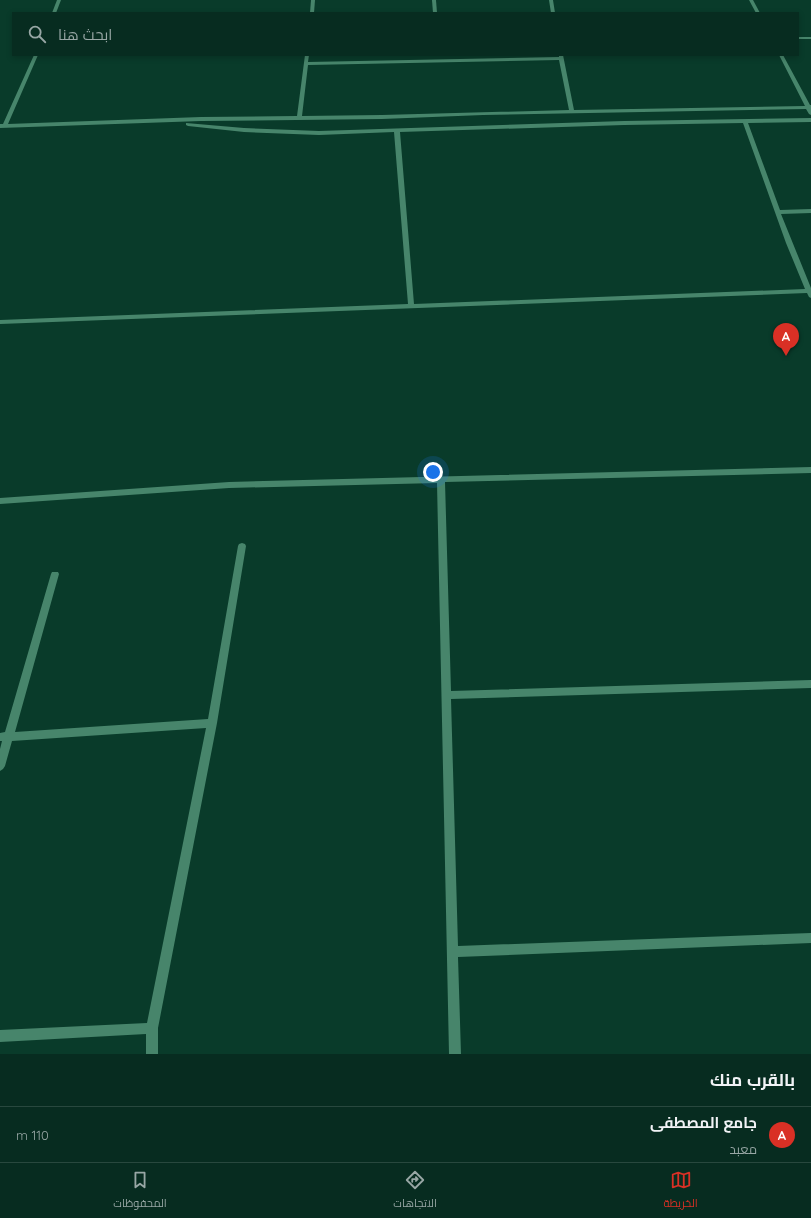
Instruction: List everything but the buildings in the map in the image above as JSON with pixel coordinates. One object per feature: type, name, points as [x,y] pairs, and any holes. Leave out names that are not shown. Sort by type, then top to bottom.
[{"type":"street","points":[[54,12],[59,0]]},
{"type":"street","points":[[312,12],[313,0]]},
{"type":"street","points":[[434,0],[435,12]]},
{"type":"street","points":[[551,0],[553,12]]},
{"type":"street","points":[[751,0],[757,12]]},
{"type":"street","points":[[799,38],[811,38]]},
{"type":"street","points":[[36,56],[3,126],[572,111],[810,107]]},
{"type":"street","points":[[299,118],[307,56]]},
{"type":"street","points":[[306,64],[441,58],[561,56],[572,111]]},
{"type":"street","points":[[782,56],[810,107],[811,114]]},
{"type":"street","points":[[163,122],[280,132],[319,133],[624,123],[811,120]]},
{"type":"street","points":[[0,322],[411,306],[810,294],[789,243],[745,122]]},
{"type":"street","points":[[397,130],[411,306]]},
{"type":"street","points":[[778,212],[811,211]]},
{"type":"street","points":[[0,501],[229,485],[811,470]]},
{"type":"street","points":[[441,479],[455,1054]]},
{"type":"street","points":[[152,1054],[152,1028],[212,723],[242,546]]},
{"type":"street","points":[[0,766],[4,737],[55,574]]},
{"type":"street","points":[[446,695],[811,684]]},
{"type":"street","points":[[4,737],[212,723]]},
{"type":"street","points":[[453,952],[590,945],[811,938]]},
{"type":"street","points":[[0,1036],[152,1028]]},
{"type":"place","name":"جامع المصطفى","points":[[786,356]]}]
